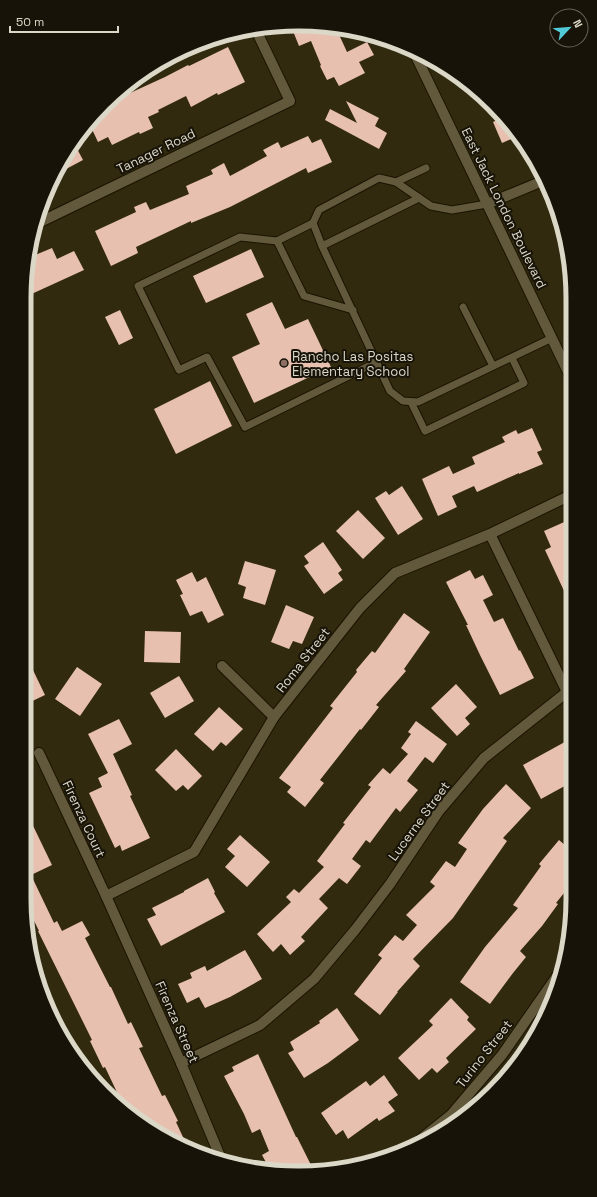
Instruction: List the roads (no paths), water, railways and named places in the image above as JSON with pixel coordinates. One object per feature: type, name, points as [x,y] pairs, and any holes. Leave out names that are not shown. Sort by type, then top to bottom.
[{"type":"street","name":"Tanager Road","points":[[43,221],[290,101],[257,34]]},
{"type":"street","name":"East Jack London Boulevard","points":[[417,59],[566,367]]},
{"type":"street","points":[[487,204],[539,182]]},
{"type":"street","name":"Roma Street","points":[[106,896],[194,852],[274,717],[360,608],[395,573],[490,534],[566,497]]},
{"type":"street","name":"Lucerne Street","points":[[490,534],[566,690]]},
{"type":"street","points":[[222,666],[274,717]]},
{"type":"street","name":"Lucerne Street","points":[[181,1063],[260,1025],[314,979],[355,930],[390,884],[439,811],[484,758],[566,693]]},
{"type":"street","name":"Firenza Court","points":[[39,753],[106,896]]},
{"type":"street","name":"Firenza Street","points":[[106,896],[181,1063],[219,1154]]},
{"type":"street","name":"Turino Street","points":[[455,1115],[502,1055],[552,983]]},
{"type":"lane","points":[[396,182],[426,168]]},
{"type":"lane","points":[[487,204],[452,210],[431,206],[396,182],[380,178],[319,210],[314,223],[322,246],[390,391],[403,401],[418,402],[552,338]]},
{"type":"lane","points":[[322,246],[419,198]]},
{"type":"lane","points":[[314,223],[277,241],[240,237],[138,286],[179,370],[207,357],[245,427],[377,362]]},
{"type":"lane","points":[[277,241],[304,296],[352,310]]},
{"type":"lane","points":[[463,307],[493,366]]},
{"type":"lane","points":[[411,402],[425,431],[524,384],[512,358]]},
{"type":"place","name":"Rancho Las Positas Elementary School","points":[[284,363]]}]
